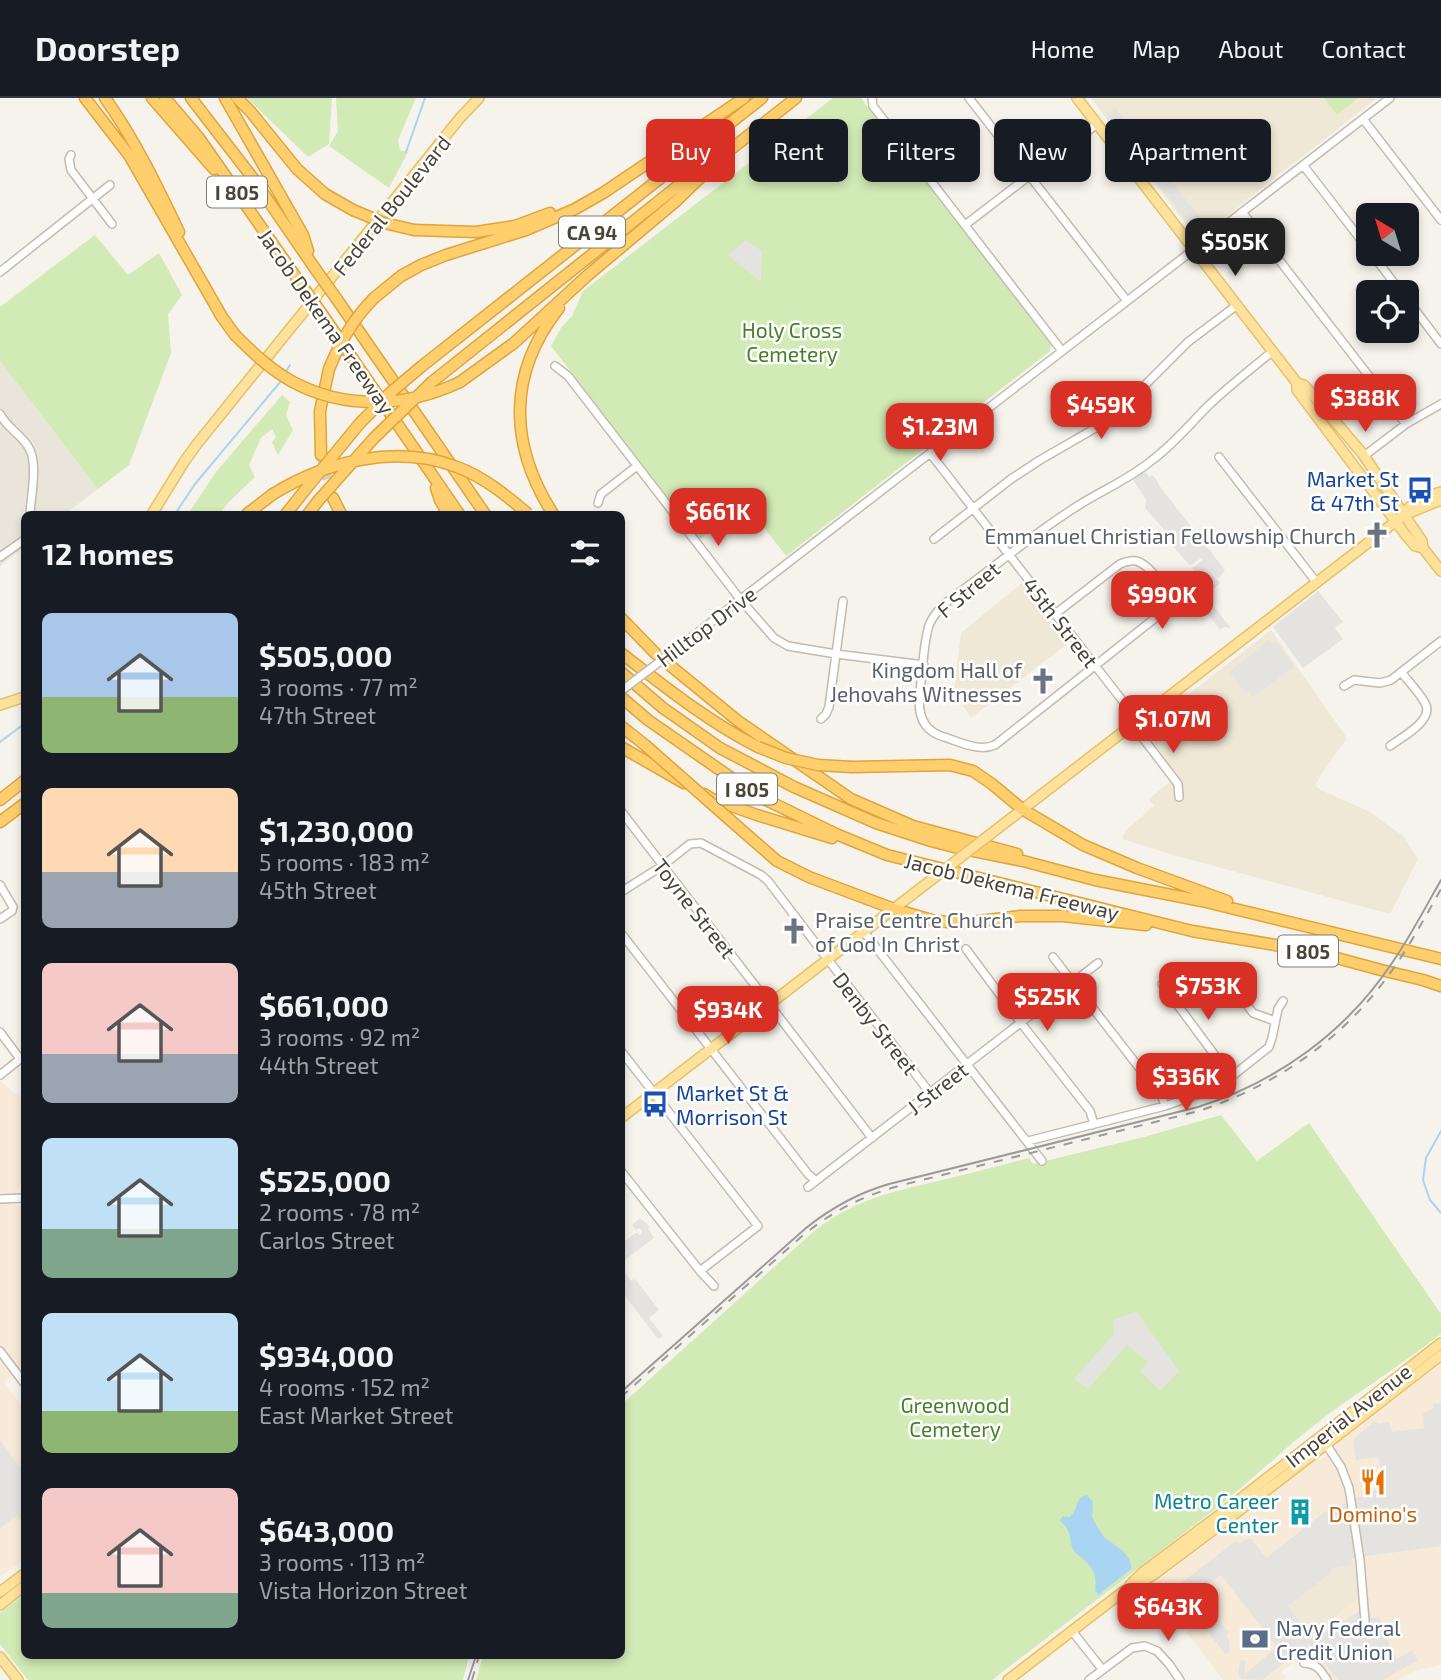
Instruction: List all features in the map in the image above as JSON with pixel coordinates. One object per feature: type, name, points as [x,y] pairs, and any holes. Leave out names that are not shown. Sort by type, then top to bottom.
[{"type":"highway","points":[[85,98],[129,155],[213,302],[235,335],[268,366],[292,382],[335,398],[366,402],[397,401],[437,392],[460,382],[514,343],[602,262],[696,182]]},
{"type":"highway","points":[[105,98],[125,126],[148,169],[213,302]]},
{"type":"highway","points":[[152,98],[259,224]]},
{"type":"highway","name":"Jacob Dekema Freeway","points":[[164,98],[199,138],[457,511]]},
{"type":"highway","name":"Jacob Dekema Freeway","points":[[191,98],[252,177],[483,511]]},
{"type":"highway","points":[[225,98],[303,235],[313,266]]},
{"type":"highway","points":[[237,98],[297,169],[326,194],[353,210],[384,223],[414,230],[476,232],[515,226],[603,193]]},
{"type":"highway","points":[[321,455],[320,411],[329,369],[342,339],[358,315],[374,298],[401,276],[421,265],[555,219],[603,193],[744,98]]},
{"type":"highway","name":"CA 94","points":[[288,511],[360,423],[390,393],[762,98]]},
{"type":"highway","name":"CA 94","points":[[735,146],[796,98]]},
{"type":"highway","name":"CA 94","points":[[310,511],[387,424],[432,382],[683,182]]},
{"type":"highway","points":[[551,511],[533,480],[524,453],[520,428],[521,391],[531,354],[545,326],[558,308],[602,262]]},
{"type":"highway","points":[[251,511],[273,494],[313,472],[371,458],[416,457],[468,472],[524,511]]},
{"type":"highway","points":[[432,477],[446,511]]},
{"type":"highway","points":[[333,498],[340,511]]},
{"type":"highway","points":[[625,616],[634,631]]},
{"type":"highway","points":[[625,622],[656,654],[738,721],[851,799],[914,826],[1018,854],[1094,880]]},
{"type":"highway","points":[[625,656],[732,734],[758,747],[786,758],[818,765],[950,765],[973,771],[1022,809],[1083,845],[1275,919]]},
{"type":"highway","name":"Jacob Dekema Freeway","points":[[625,675],[663,708],[720,748],[794,787],[876,823],[931,841],[1094,880],[1202,901],[1441,959]]},
{"type":"highway","name":"Jacob Dekema Freeway","points":[[625,700],[648,720],[755,795],[836,835],[887,855],[1192,931],[1311,951],[1423,979],[1441,988]]},
{"type":"highway","points":[[625,729],[777,860],[809,877],[894,909],[935,921],[963,923],[1020,916],[1063,916],[1192,931]]},
{"type":"highway","points":[[625,749],[712,799],[887,855]]},
{"type":"highway","points":[[0,800],[21,782]]},
{"type":"highway","points":[[0,823],[21,808]]},
{"type":"main road","name":"Federal Boulevard","points":[[154,511],[197,444],[479,98]]},
{"type":"main road","points":[[1077,98],[1273,351],[1297,383],[1297,390],[1400,518],[1422,541],[1423,548],[1441,571]]},
{"type":"main road","points":[[1297,383],[1304,385],[1364,456],[1400,518]]},
{"type":"main road","points":[[1400,518],[1415,502],[1441,492]]},
{"type":"main road","points":[[625,1115],[1400,518],[1441,500]]},
{"type":"main road","points":[[0,705],[21,699]]},
{"type":"main road","name":"Imperial Avenue","points":[[1008,1680],[1124,1591],[1143,1572],[1441,1343]]},
{"type":"main road","name":"Imperial Avenue","points":[[1124,1591],[1152,1576],[1441,1355]]},
{"type":"main road","points":[[1152,1576],[1152,1571],[1176,1552],[1180,1544]]},
{"type":"main road","points":[[0,1592],[21,1576]]},
{"type":"main road","points":[[0,1605],[21,1588]]},
{"type":"main road","points":[[0,1657],[18,1680]]},
{"type":"street","points":[[969,98],[994,130]]},
{"type":"street","name":"Hilltop Drive","points":[[625,688],[1390,98]]},
{"type":"street","points":[[872,102],[1062,351]]},
{"type":"street","points":[[1363,119],[1441,220]]},
{"type":"street","points":[[1091,128],[1097,124]]},
{"type":"street","points":[[71,155],[71,170],[112,224]]},
{"type":"street","points":[[1303,165],[1356,234]]},
{"type":"street","points":[[965,225],[1020,182]]},
{"type":"street","points":[[1034,182],[1127,300]]},
{"type":"street","points":[[0,272],[110,185]]},
{"type":"street","points":[[1242,212],[1406,424]]},
{"type":"street","points":[[1381,266],[1392,280]]},
{"type":"street","points":[[934,539],[1021,472],[1118,412],[1188,342],[1237,305]]},
{"type":"street","points":[[1419,315],[1441,344]]},
{"type":"street","name":"F Street","points":[[1096,666],[988,748],[939,736],[929,731],[923,722],[919,696],[928,627],[941,607],[1063,515],[1149,464],[1233,383],[1273,351]]},
{"type":"street","points":[[555,366],[568,376],[740,600],[774,638],[788,646],[924,665]]},
{"type":"street","points":[[1364,456],[1406,424],[1441,404]]},
{"type":"street","points":[[0,414],[3,421],[29,448],[33,460],[30,511]]},
{"type":"street","name":"45th Street","points":[[930,453],[1125,704],[1139,733],[1178,784],[1179,797]]},
{"type":"street","points":[[1219,457],[1317,583]]},
{"type":"street","points":[[598,503],[601,494],[637,466]]},
{"type":"street","points":[[0,557],[21,542]]},
{"type":"street","points":[[1055,614],[1120,564],[1135,561],[1148,567],[1166,594],[1166,607],[1096,666]]},
{"type":"street","points":[[821,719],[829,707],[843,601]]},
{"type":"street","points":[[1344,686],[1354,680],[1380,684],[1391,680],[1441,641]]},
{"type":"street","points":[[1390,746],[1425,720],[1428,712],[1426,704],[1401,672]]},
{"type":"street","name":"Toyne Street","points":[[625,816],[872,1138]]},
{"type":"street","name":"Denby Street","points":[[662,866],[690,844],[701,843],[761,875],[930,1093]]},
{"type":"street","points":[[625,889],[662,866]]},
{"type":"street","points":[[0,885],[13,907],[12,911],[0,919]]},
{"type":"street","points":[[863,932],[1042,1161]]},
{"type":"street","points":[[625,938],[816,1181]]},
{"type":"street","points":[[966,949],[1090,1111],[1092,1125]]},
{"type":"street","points":[[1053,957],[1162,1097],[1165,1106]]},
{"type":"street","name":"J Street","points":[[808,1187],[1098,963]]},
{"type":"street","points":[[1163,984],[1231,1077]]},
{"type":"street","points":[[1237,992],[1253,1013],[1275,1021]]},
{"type":"street","points":[[1028,1142],[1165,1106],[1208,1091],[1231,1077],[1269,1047],[1278,1009],[1283,1001]]},
{"type":"street","points":[[0,1032],[21,1056]]},
{"type":"street","points":[[625,1056],[758,1226],[700,1271]]},
{"type":"street","points":[[0,1074],[21,1058]]},
{"type":"street","points":[[625,1176],[714,1286]]},
{"type":"street","points":[[0,1199],[21,1198]]},
{"type":"street","points":[[0,1351],[21,1379]]},
{"type":"street","points":[[1326,1444],[1341,1467],[1349,1488],[1360,1560],[1365,1621]]},
{"type":"street","points":[[1072,1631],[1102,1669]]},
{"type":"street","points":[[1089,1680],[1132,1647],[1145,1646],[1157,1651],[1180,1680]]},
{"type":"street","points":[[1304,1663],[1319,1667],[1327,1680]]},
{"type":"shaded area","points":[[1091,98],[1377,98],[1271,181],[1271,119],[1107,119]]},
{"type":"shaded area","points":[[1115,107],[1124,119],[1108,119],[1106,116]]},
{"type":"shaded area","points":[[1154,182],[1270,182],[1197,239]]},
{"type":"shaded area","points":[[1157,182],[1172,182],[1207,227],[1195,232]]},
{"type":"shaded area","points":[[746,240],[762,251],[761,282],[728,255]]},
{"type":"shaded area","points":[[0,361],[98,489],[69,511],[21,511],[21,549],[0,566]]},
{"type":"shaded area","points":[[1145,471],[1150,478],[1151,475],[1154,476],[1225,570],[1218,579],[1205,564],[1217,580],[1221,582],[1212,590],[1207,589],[1206,594],[1231,628],[1224,627],[1220,630],[1200,604],[1203,601],[1201,594],[1205,580],[1202,577],[1200,579],[1192,568],[1203,560],[1201,558],[1190,566],[1145,508],[1146,499],[1133,480]]},
{"type":"shaded area","points":[[1022,583],[1067,644],[971,718],[954,691],[961,633]]},
{"type":"shaded area","points":[[1318,591],[1343,622],[1335,628],[1343,639],[1303,668],[1273,627]]},
{"type":"shaded area","points":[[1271,630],[1347,738],[1315,786],[1370,812],[1404,837],[1418,859],[1390,914],[1122,839],[1126,830],[1154,806],[1149,799],[1177,776],[1144,729]]},
{"type":"shaded area","points":[[1269,640],[1272,644],[1277,642],[1294,667],[1253,697],[1249,691],[1246,693],[1229,672]]},
{"type":"shaded area","points":[[0,1081],[21,1098],[21,1182],[12,1204],[21,1206],[21,1368],[4,1382],[21,1405],[21,1561],[0,1577]]},
{"type":"shaded area","points":[[640,1218],[650,1227],[648,1229],[654,1238],[625,1260],[625,1241],[642,1231],[640,1228],[636,1230],[632,1225]]},
{"type":"shaded area","points":[[625,1272],[631,1281],[635,1279],[659,1310],[649,1318],[663,1336],[658,1339],[625,1296]]},
{"type":"shaded area","points":[[1136,1311],[1179,1371],[1160,1391],[1140,1371],[1148,1362],[1127,1345],[1088,1389],[1074,1379],[1114,1334],[1113,1320]]},
{"type":"shaded area","points":[[1441,1362],[1441,1665],[1414,1671],[1397,1680],[1332,1680],[1312,1655],[1306,1660],[1302,1656],[1281,1672],[1286,1678],[1283,1680],[1223,1680],[1151,1586],[1316,1460],[1322,1459],[1337,1447],[1339,1441]],"holes":[[[1353,1565],[1359,1594],[1316,1629],[1310,1629],[1331,1573]]]},
{"type":"shaded area","points":[[1441,1403],[1441,1546],[1352,1558],[1353,1565],[1332,1568],[1331,1573],[1288,1606],[1313,1640],[1369,1605],[1371,1618],[1379,1617],[1384,1634],[1397,1659],[1412,1650],[1418,1660],[1383,1680],[1338,1680],[1309,1644],[1262,1680],[1242,1679],[1238,1675],[1240,1660],[1245,1661],[1245,1674],[1277,1647],[1221,1575],[1199,1592],[1229,1633],[1226,1636],[1230,1651],[1225,1654],[1193,1613],[1196,1610],[1183,1592],[1181,1583],[1236,1541],[1239,1544],[1246,1539],[1252,1539],[1266,1558],[1326,1511],[1330,1515],[1345,1503],[1385,1485],[1387,1479],[1382,1479],[1378,1457],[1356,1460],[1353,1442],[1357,1436],[1375,1421],[1378,1424],[1389,1422],[1392,1432],[1424,1428],[1423,1413],[1433,1409],[1433,1404]]},
{"type":"shaded area","points":[[0,1440],[19,1466],[21,1464],[21,1521],[17,1515],[0,1529]]},
{"type":"shaded area","points":[[1353,1565],[1358,1598],[1319,1628],[1307,1631],[1288,1606],[1331,1573],[1331,1568]]},
{"type":"green space","points":[[247,98],[332,98],[329,144],[308,157]]},
{"type":"green space","points":[[336,98],[416,98],[398,140],[400,150],[408,152],[389,188],[329,146],[338,131]]},
{"type":"green space","name":"Holy Cross Cemetery","points":[[833,98],[861,98],[877,119],[862,119],[862,182],[926,182],[1052,346],[1050,351],[786,556],[746,504],[700,539],[551,346],[561,328],[572,316],[583,291],[724,182],[735,182],[735,174],[749,163],[749,182],[848,182],[848,119],[806,119]]},
{"type":"green space","points":[[1324,98],[1358,98],[1337,115]]},
{"type":"green space","points":[[95,235],[128,275],[159,253],[182,295],[168,314],[171,353],[129,465],[98,489],[0,361],[0,307]]},
{"type":"green space","points":[[282,395],[290,402],[286,415],[293,430],[278,455],[272,442],[276,437],[272,429],[261,438],[249,465],[255,477],[222,511],[190,511],[216,472]]},
{"type":"green space","name":"Greenwood Cemetery","points":[[1221,1115],[1257,1161],[1309,1123],[1441,1314],[1441,1334],[1326,1416],[1214,1510],[992,1680],[476,1680],[482,1659],[625,1659],[625,1401],[813,1232],[843,1212],[888,1194],[1029,1158],[1033,1164]]},
{"type":"green space","points":[[21,1597],[21,1659],[468,1659],[463,1680],[28,1680],[0,1644],[0,1613]]},
{"type":"water","points":[[1087,1495],[1093,1502],[1092,1517],[1098,1528],[1104,1537],[1123,1551],[1132,1568],[1099,1595],[1095,1591],[1093,1570],[1075,1552],[1068,1529],[1060,1521],[1063,1516],[1070,1517],[1080,1498]]},
{"type":"waterway","points":[[406,152],[425,98]]},
{"type":"waterway","points":[[285,373],[290,365]]},
{"type":"waterway","points":[[177,511],[195,484],[281,381]]},
{"type":"waterway","points":[[0,742],[21,726]]},
{"type":"waterway","points":[[1441,1131],[1426,1158],[1423,1180],[1430,1200],[1441,1213]]},
{"type":"tunnel","points":[[321,455],[332,495]]},
{"type":"tram line","points":[[625,1388],[806,1228],[856,1197],[889,1184],[1198,1107],[1255,1084],[1282,1069],[1331,1032],[1374,988],[1405,943],[1441,880]]},
{"type":"tram line","points":[[468,1680],[475,1659]]},
{"type":"railway","points":[[625,1393],[801,1237],[849,1205],[902,1185],[1199,1111],[1227,1101],[1279,1074],[1327,1041],[1369,999],[1416,934],[1441,889]]},
{"type":"railway","points":[[472,1680],[478,1659]]},
{"type":"place","name":"Market St & 47th St","points":[[1420,490]]},
{"type":"place","name":"Emmanuel Christian Fellowship Church","points":[[1377,535]]},
{"type":"place","name":"Kingdom Hall of Jehovahs Witnesses","points":[[1043,681]]},
{"type":"place","name":"Praise Centre Church of God In Christ","points":[[794,931]]},
{"type":"place","name":"Market St & Morrison St","points":[[655,1104]]},
{"type":"place","name":"Domino's","points":[[1373,1482]]},
{"type":"place","name":"Metro Career Center","points":[[1300,1512]]},
{"type":"place","name":"Navy Federal Credit Union","points":[[1255,1639]]}]
